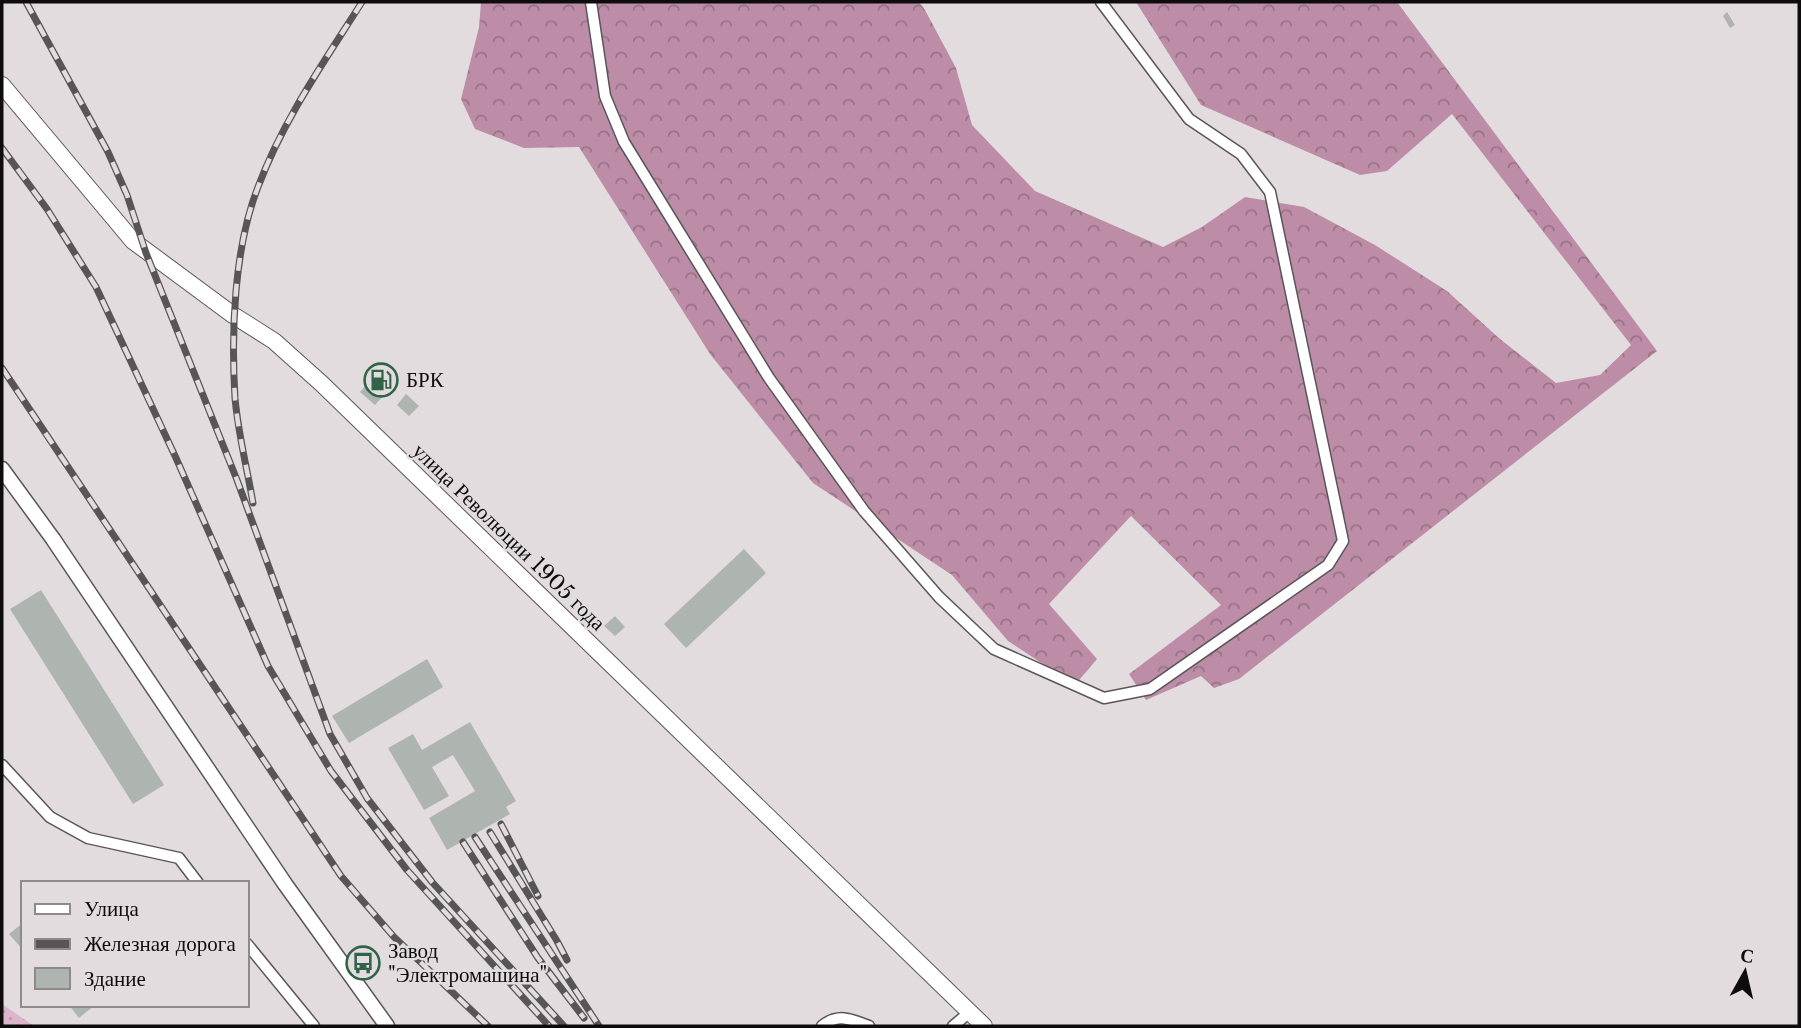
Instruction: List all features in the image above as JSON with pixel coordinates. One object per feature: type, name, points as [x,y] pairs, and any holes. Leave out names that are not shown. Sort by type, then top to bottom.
[{"type":"main road","name":"улица Революции 1905 года","points":[[2,85],[133,241],[222,307],[274,341],[322,384],[984,1026]]},
{"type":"street","points":[[591,2],[605,96],[624,142],[769,378],[864,511],[939,597],[995,649],[1104,698],[1150,689],[1328,565],[1343,541],[1270,192],[1241,154],[1189,119],[1101,2]]},
{"type":"street","points":[[2,470],[53,538],[285,884],[387,1026]]},
{"type":"street","points":[[2,765],[50,817],[88,838],[178,858],[196,881]]},
{"type":"street","points":[[248,945],[313,1026]]},
{"type":"street","points":[[953,1026],[970,1013]]},
{"type":"street","points":[[822,1026],[831,1019],[844,1018],[869,1026]]},
{"type":"shaded area","points":[[2,1004],[34,1026],[2,1026]]},
{"type":"green space","points":[[481,2],[919,2],[956,68],[972,125],[1035,191],[1163,247],[1202,227],[1245,197],[1304,207],[1375,245],[1447,291],[1500,339],[1556,383],[1600,375],[1631,345],[1452,114],[1387,171],[1360,175],[1201,105],[1136,2],[1397,2],[1657,351],[1239,679],[1214,688],[1201,676],[1146,700],[1129,674],[1221,605],[1131,516],[1049,604],[1097,659],[1075,685],[1008,641],[952,575],[813,483],[710,354],[579,147],[524,148],[475,129],[461,99],[479,27]]},
{"type":"building","points":[[1727,12],[1735,25],[1730,28],[1723,16]]},
{"type":"building","points":[[382,367],[397,380],[375,405],[360,392]]},
{"type":"building","points":[[406,394],[419,406],[409,416],[397,405]]},
{"type":"building","points":[[744,549],[766,573],[686,648],[664,624]]},
{"type":"building","points":[[41,590],[164,785],[133,804],[10,609]]},
{"type":"building","points":[[615,616],[625,627],[615,636],[604,626]]},
{"type":"building","points":[[427,659],[443,687],[349,743],[332,716]]},
{"type":"building","points":[[470,722],[516,801],[506,807],[510,814],[447,850],[429,818],[475,791],[453,755],[432,767],[449,796],[424,810],[388,748],[413,734],[422,750]]},
{"type":"building","points":[[21,925],[21,948],[9,934]]},
{"type":"building","points":[[71,1007],[93,1007],[79,1018]]},
{"type":"railway","points":[[26,2],[108,152],[127,195],[146,253],[237,480],[330,734],[367,798],[432,882],[564,1026]]},
{"type":"railway","points":[[253,503],[238,424],[234,373],[236,291],[244,237],[258,187],[279,138],[362,2]]},
{"type":"railway","points":[[2,148],[47,209],[96,287],[176,458],[268,666],[331,771],[407,870],[549,1026]]},
{"type":"railway","points":[[2,368],[341,876],[394,937],[488,1026]]},
{"type":"railway","points":[[501,824],[538,896]]},
{"type":"railway","points":[[490,832],[567,960]]},
{"type":"railway","points":[[475,837],[599,1026]]},
{"type":"railway","points":[[463,842],[538,958],[584,1018]]},
{"type":"place","name":"БРК","points":[[381,380]]},
{"type":"place","name":"Завод \"Электромашина\"","points":[[363,963]]}]
